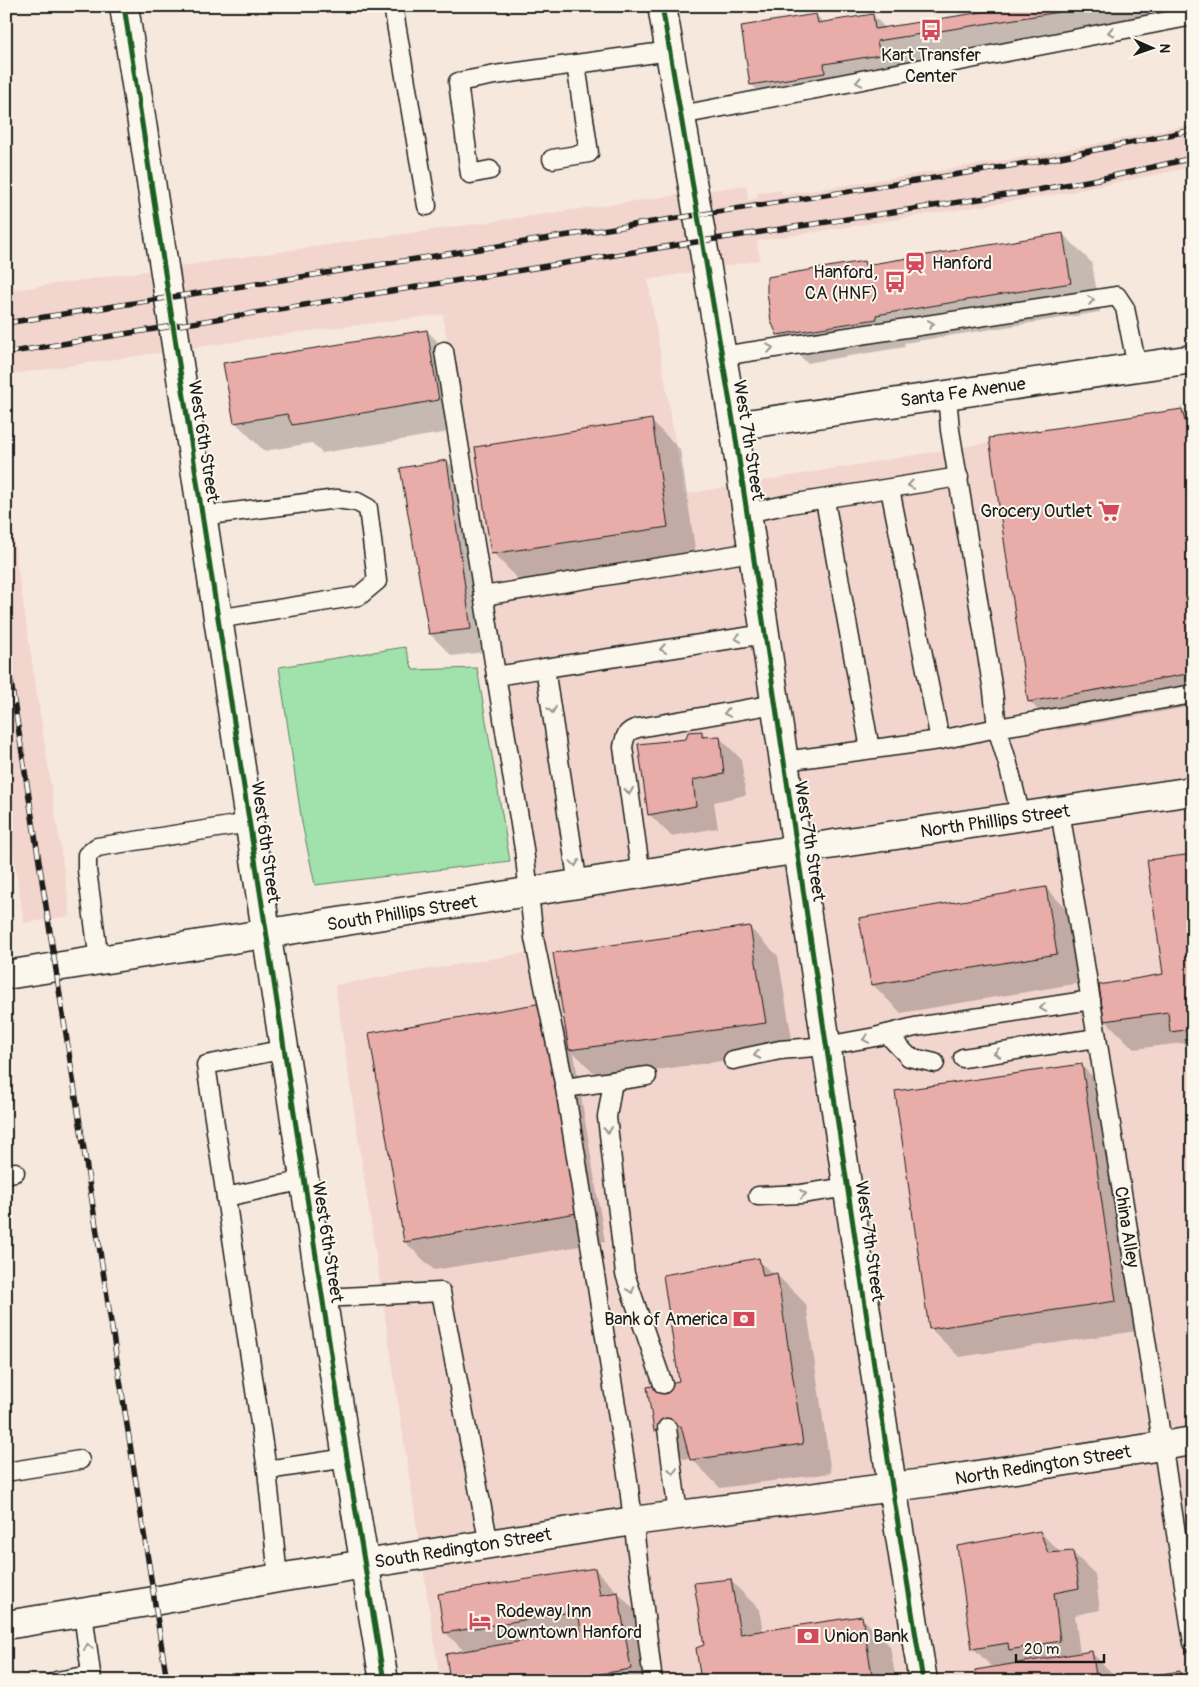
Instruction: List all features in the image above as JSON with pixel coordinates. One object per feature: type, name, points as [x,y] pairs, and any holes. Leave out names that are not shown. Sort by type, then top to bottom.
[{"type":"street","name":"West 6th Street","points":[[124,6],[265,934],[285,1048],[347,1458],[384,1681]]},
{"type":"street","name":"West 7th Street","points":[[662,6],[734,426],[892,1486],[923,1681]]},
{"type":"street","name":"Santa Fe Avenue","points":[[734,426],[1193,359]]},
{"type":"street","name":"North Phillips Street","points":[[797,850],[1193,791]]},
{"type":"street","name":"South Phillips Street","points":[[6,975],[797,850]]},
{"type":"street","name":"North Redington Street","points":[[892,1486],[1193,1441]]},
{"type":"street","name":"South Redington Street","points":[[6,1625],[278,1578],[633,1521],[892,1486]]},
{"type":"lane","points":[[393,6],[427,206]]},
{"type":"lane","points":[[681,115],[1193,16]]},
{"type":"lane","points":[[490,170],[470,174],[458,82],[495,74],[670,51]]},
{"type":"lane","points":[[552,159],[589,153],[576,64]]},
{"type":"lane","points":[[722,356],[1117,296],[1125,308],[1137,367]]},
{"type":"lane","points":[[444,351],[530,892],[534,938],[565,1088],[633,1521],[653,1681]]},
{"type":"lane","points":[[947,395],[950,430],[993,691],[996,728],[1008,764],[1021,817]]},
{"type":"lane","points":[[747,513],[790,504],[825,500],[959,477]]},
{"type":"lane","points":[[890,489],[940,740]]},
{"type":"lane","points":[[202,516],[336,499],[357,502],[368,508],[378,581],[359,596],[218,619]]},
{"type":"lane","points":[[825,500],[870,750]]},
{"type":"lane","points":[[483,596],[752,552]]},
{"type":"lane","points":[[496,676],[765,634]]},
{"type":"lane","points":[[545,668],[578,885]]},
{"type":"lane","points":[[784,761],[940,740],[996,728],[1193,694]]},
{"type":"lane","points":[[641,875],[623,747],[625,735],[631,730],[638,728],[775,704]]},
{"type":"lane","name":"China Alley","points":[[1060,811],[1193,1643]]},
{"type":"lane","points":[[99,960],[88,870],[88,855],[96,847],[249,823]]},
{"type":"lane","points":[[733,1060],[780,1050],[826,1046],[916,1027],[1091,1000]]},
{"type":"lane","points":[[887,1034],[909,1057],[935,1063]]},
{"type":"lane","points":[[963,1058],[1097,1038]]},
{"type":"lane","points":[[278,1578],[267,1470],[206,1065],[285,1048]]},
{"type":"lane","points":[[565,1088],[647,1076]]},
{"type":"lane","points":[[613,1081],[607,1117],[625,1274],[663,1384]]},
{"type":"lane","points":[[226,1197],[305,1180]]},
{"type":"lane","points":[[758,1196],[801,1194],[848,1187]]},
{"type":"lane","points":[[323,1298],[441,1292],[489,1545]]},
{"type":"lane","points":[[667,1428],[678,1515]]},
{"type":"lane","points":[[267,1470],[347,1458]]},
{"type":"lane","points":[[6,1472],[80,1460]]},
{"type":"lane","points":[[56,1681],[92,1678],[83,1613]]},
{"type":"shaded area","points":[[1193,124],[1193,167],[1066,193],[757,241],[760,260],[648,280],[684,494],[1193,408],[1193,1681],[440,1681],[335,985],[542,950],[443,315],[455,313],[302,332],[6,375],[6,291],[746,185],[748,200],[758,198],[757,193],[781,190],[782,195],[1045,154]]},
{"type":"shaded area","points":[[6,491],[71,916],[24,923],[6,807]]},
{"type":"green space","points":[[405,647],[413,670],[477,668],[510,861],[315,885],[302,823],[279,667]]},
{"type":"building","points":[[1020,6],[1097,6],[877,41],[880,55],[824,64],[825,73],[750,85],[741,26],[816,14],[818,23],[873,14],[875,29]]},
{"type":"building","points":[[1063,233],[1071,283],[876,315],[877,319],[777,335],[771,321],[767,277],[864,261],[865,265]]},
{"type":"building","points":[[427,330],[439,400],[292,425],[287,414],[234,423],[223,363]]},
{"type":"building","points":[[1182,409],[1185,422],[1193,421],[1193,673],[1028,702],[989,438]]},
{"type":"building","points":[[652,419],[668,527],[491,554],[475,447]]},
{"type":"building","points":[[447,460],[471,629],[429,634],[400,468]]},
{"type":"building","points":[[702,731],[702,737],[720,736],[724,774],[693,780],[696,806],[648,815],[638,744],[686,739],[688,732]]},
{"type":"building","points":[[1193,854],[1193,1029],[1170,1032],[1168,1012],[1104,1021],[1099,985],[1163,974],[1147,860]]},
{"type":"building","points":[[1046,887],[1057,954],[871,985],[859,918]]},
{"type":"building","points":[[750,926],[766,1023],[569,1050],[553,953]]},
{"type":"building","points":[[542,1003],[577,1213],[404,1242],[369,1033]]},
{"type":"building","points":[[1082,1064],[1116,1301],[929,1329],[895,1091]]},
{"type":"building","points":[[759,1258],[763,1276],[777,1273],[803,1444],[690,1460],[681,1426],[654,1431],[647,1387],[679,1381],[663,1275]]},
{"type":"building","points":[[1040,1531],[1048,1553],[1073,1551],[1079,1588],[1054,1593],[1060,1641],[1009,1650],[1008,1643],[972,1649],[957,1546]]},
{"type":"building","name":"Rodeway Inn Downtown Hanford","points":[[595,1568],[600,1595],[618,1592],[631,1669],[556,1681],[450,1681],[446,1654],[581,1631],[578,1611],[444,1633],[438,1594]]},
{"type":"building","points":[[731,1579],[740,1634],[862,1616],[873,1681],[701,1681],[696,1648],[704,1645],[694,1583]]},
{"type":"building","points":[[1092,1651],[1097,1681],[977,1681],[975,1670]]},
{"type":"building","points":[[1180,1671],[1181,1681],[1118,1681]]},
{"type":"railway","points":[[6,323],[979,171],[1046,160],[1193,130]]},
{"type":"railway","points":[[6,353],[702,241],[1026,192],[1104,178],[1193,158]]},
{"type":"railway","points":[[6,650],[167,1681]]},
{"type":"cycle path","points":[[124,6],[347,1458],[384,1681]]},
{"type":"cycle path","points":[[662,6],[734,426],[892,1486],[923,1681]]},
{"type":"place","name":"Kart Transfer Center","points":[[931,30]]},
{"type":"place","name":"Hanford","points":[[915,263]]},
{"type":"place","name":"Hanford, CA (HNF)","points":[[895,282]]},
{"type":"place","name":"Grocery Outlet","points":[[1109,511]]},
{"type":"place","name":"Bank of America","points":[[744,1319]]},
{"type":"place","name":"Rodeway Inn Downtown Hanford","points":[[480,1621]]},
{"type":"place","name":"Union Bank","points":[[808,1636]]}]
